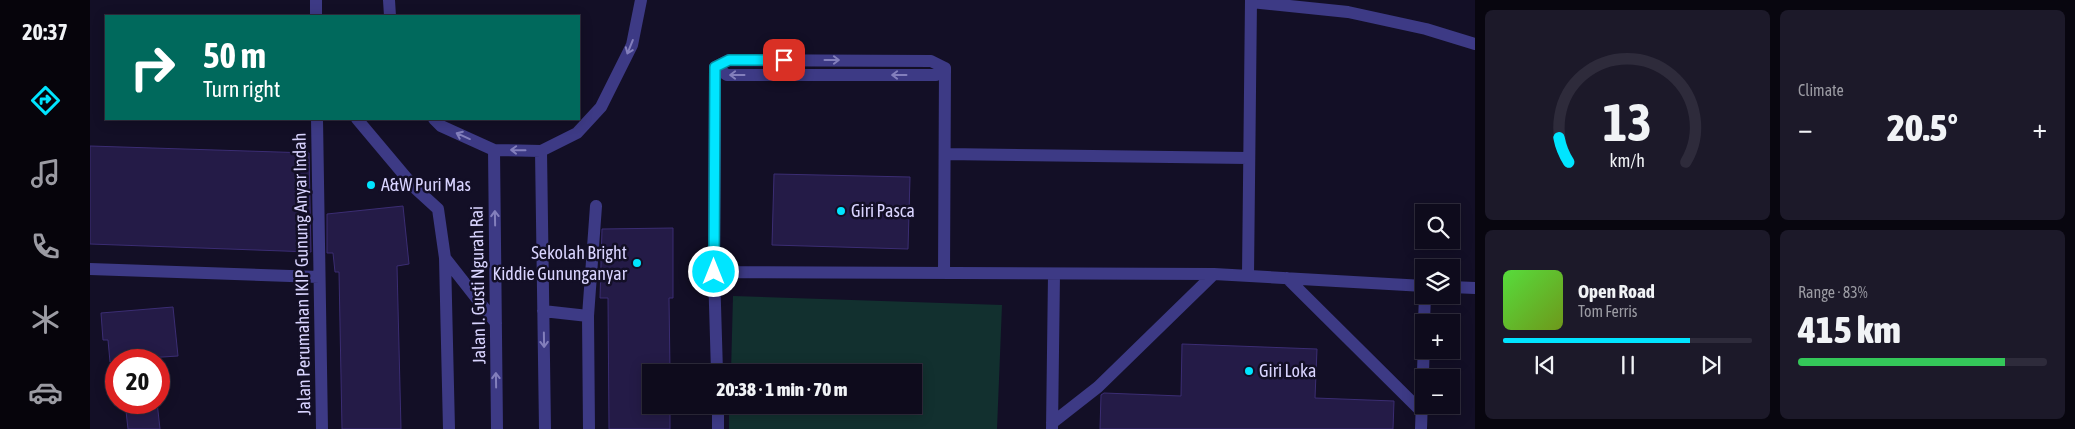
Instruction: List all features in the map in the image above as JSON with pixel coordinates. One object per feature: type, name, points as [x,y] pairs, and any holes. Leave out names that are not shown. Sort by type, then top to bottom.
[{"type":"street","points":[[316,0],[316,15]]},
{"type":"street","points":[[389,0],[390,15]]},
{"type":"street","points":[[435,120],[441,126],[494,150],[541,151],[577,133],[601,108],[632,45],[641,0]]},
{"type":"street","points":[[1248,275],[1251,1],[1348,12],[1426,29],[1475,44]]},
{"type":"street","points":[[717,364],[714,272],[715,67],[729,60],[931,61],[945,68],[944,273]]},
{"type":"street","name":"Jalan Perumahan IKIP Gunung Anyar Indah","points":[[317,120],[318,277],[322,429]]},
{"type":"street","name":"Jalan I. Gusti Ngurah Rai","points":[[358,120],[415,188],[438,209],[445,258],[449,429]]},
{"type":"street","name":"Jalan I. Gusti Ngurah Rai","points":[[494,150],[497,429]]},
{"type":"street","points":[[541,151],[545,429]]},
{"type":"street","points":[[944,154],[1248,158]]},
{"type":"street","points":[[589,429],[588,316],[596,206]]},
{"type":"street","points":[[445,258],[496,323]]},
{"type":"street","points":[[90,269],[318,277]]},
{"type":"street","points":[[714,272],[1214,274],[1415,285]]},
{"type":"street","points":[[1052,426],[1054,274]]},
{"type":"street","points":[[1052,426],[1098,387],[1214,274]]},
{"type":"street","points":[[1287,278],[1415,405]]},
{"type":"street","points":[[1460,287],[1475,288]]},
{"type":"street","points":[[543,311],[588,316]]},
{"type":"street","points":[[718,414],[718,429]]},
{"type":"street","points":[[1421,414],[1421,429]]},
{"type":"green space","points":[[733,296],[1002,305],[997,429],[729,429],[729,414],[922,414],[922,364],[731,364]]},
{"type":"building","points":[[90,146],[309,153],[311,252],[90,244]]},
{"type":"building","name":"Giri Pasca","points":[[774,174],[910,177],[908,249],[772,245]]},
{"type":"building","points":[[403,206],[409,264],[397,266],[401,429],[342,429],[339,272],[335,272],[333,253],[327,253],[327,214]]},
{"type":"building","points":[[673,228],[673,298],[669,298],[670,364],[642,364],[642,414],[670,414],[670,429],[609,429],[608,298],[600,298],[602,229]]},
{"type":"building","points":[[173,307],[178,356],[170,357],[170,349],[109,349],[108,340],[103,340],[101,313]]},
{"type":"building","name":"Giri Loka","points":[[1182,344],[1317,349],[1315,398],[1394,401],[1393,429],[1100,429],[1101,395],[1104,393],[1181,396]]},
{"type":"building","points":[[126,414],[158,414],[160,429],[128,429]]},
{"type":"place","name":"A&W Puri Mas","points":[[371,185]]},
{"type":"place","name":"Giri Pasca","points":[[841,211]]},
{"type":"place","name":"Sekolah Bright Kiddie Gununganyar","points":[[637,263]]},
{"type":"place","name":"Giri Loka","points":[[1249,371]]},
{"type":"route","points":[[714,272],[715,67],[729,60],[784,60]]}]
